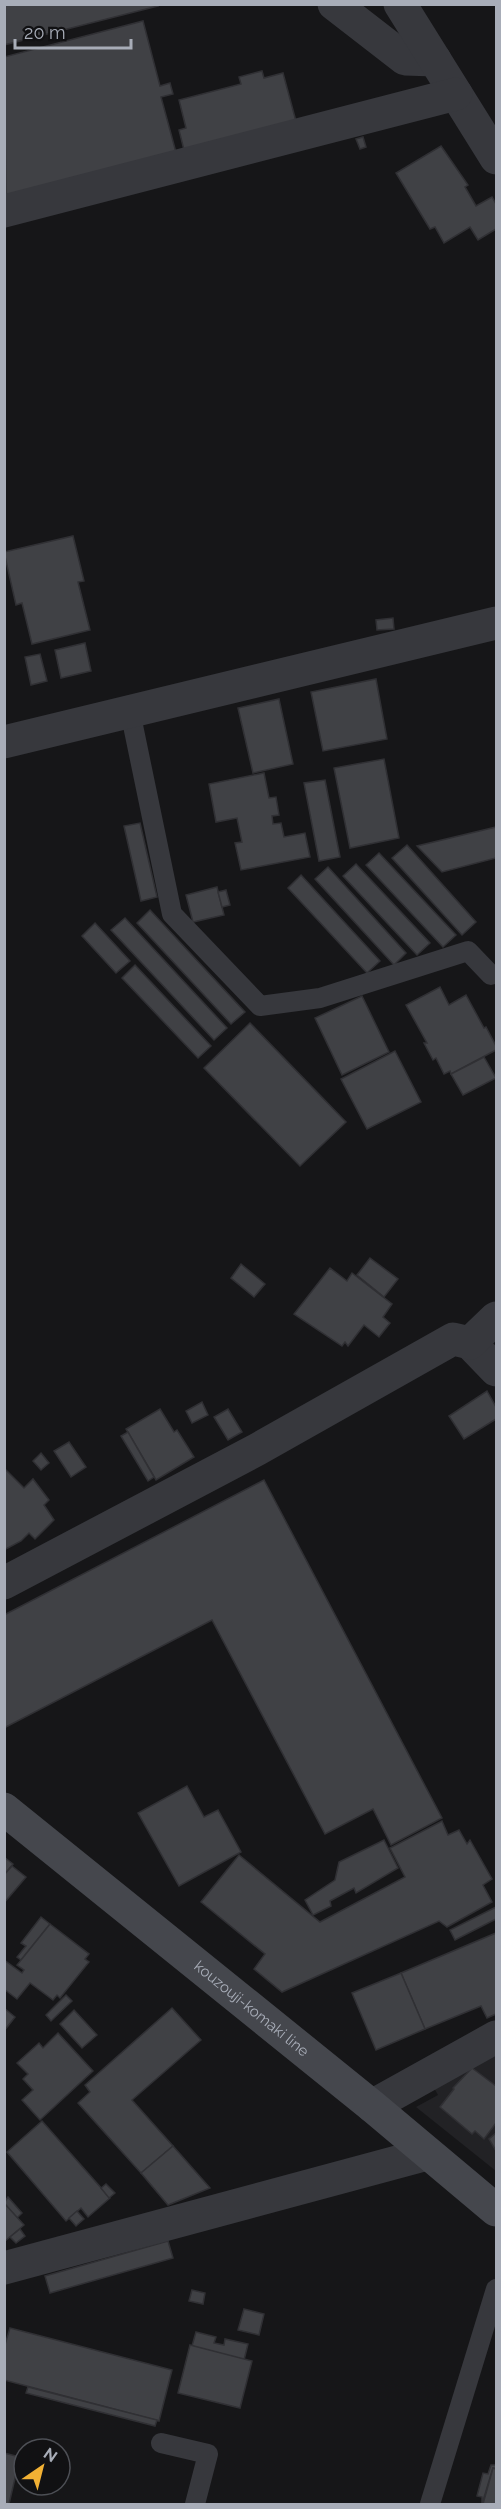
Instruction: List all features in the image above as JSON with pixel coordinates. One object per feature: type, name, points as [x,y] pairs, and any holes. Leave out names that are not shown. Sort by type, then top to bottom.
[{"type":"main road","name":"kouzouji-komaki line","points":[[4,1809],[372,2106],[496,2210]]},
{"type":"street","points":[[334,4],[405,59],[435,60]]},
{"type":"street","points":[[400,4],[496,158]]},
{"type":"street","points":[[4,211],[456,94]]},
{"type":"street","points":[[4,742],[496,623]]},
{"type":"street","points":[[470,1343],[496,1318]]},
{"type":"street","points":[[4,1583],[258,1449],[453,1339],[470,1343],[496,1370]]},
{"type":"street","points":[[372,2106],[496,2037]]},
{"type":"street","points":[[4,2268],[427,2154]]},
{"type":"lane","points":[[130,711],[172,914],[260,1006],[320,998],[468,951],[491,975]]},
{"type":"lane","points":[[430,2505],[496,2289]]},
{"type":"lane","points":[[161,2443],[208,2454],[195,2505]]},
{"type":"shaded area","points":[[496,2051],[496,2171],[416,2107],[438,2095],[433,2086]]},
{"type":"building","points":[[4,4],[157,4],[158,6],[4,45]]},
{"type":"building","points":[[143,21],[160,86],[170,83],[173,94],[161,97],[177,156],[6,200],[4,57]]},
{"type":"building","points":[[262,71],[264,78],[283,73],[297,125],[185,154],[179,130],[186,128],[179,100],[241,84],[239,77]]},
{"type":"building","points":[[363,137],[366,147],[360,149],[356,139]]},
{"type":"building","points":[[441,146],[468,185],[465,187],[476,206],[492,197],[496,204],[496,229],[478,240],[470,227],[444,243],[435,227],[430,229],[396,173]]},
{"type":"building","points":[[73,536],[84,581],[78,582],[90,630],[32,644],[22,603],[16,605],[4,552]]},
{"type":"building","points":[[393,618],[394,629],[377,630],[376,620]]},
{"type":"building","points":[[85,643],[91,671],[61,678],[55,650]]},
{"type":"building","points":[[40,654],[47,681],[31,685],[25,657]]},
{"type":"building","points":[[376,679],[387,739],[323,751],[311,692]]},
{"type":"building","points":[[279,699],[293,764],[253,773],[238,708]]},
{"type":"building","points":[[384,759],[399,838],[350,848],[334,768]]},
{"type":"building","points":[[264,773],[269,798],[276,797],[279,815],[272,816],[273,824],[281,823],[284,837],[305,833],[310,857],[241,870],[235,843],[242,842],[237,818],[216,822],[209,784]]},
{"type":"building","points":[[325,780],[340,857],[319,861],[304,783]]},
{"type":"building","points":[[140,823],[157,897],[141,901],[124,826]]},
{"type":"building","points":[[496,827],[496,858],[442,872],[417,846]]},
{"type":"building","points":[[407,845],[476,922],[462,935],[392,858]]},
{"type":"building","points":[[379,853],[456,935],[443,947],[366,865]]},
{"type":"building","points":[[356,864],[430,943],[417,955],[343,876]]},
{"type":"building","points":[[328,867],[406,953],[394,965],[315,879]]},
{"type":"building","points":[[301,875],[380,961],[367,973],[288,888]]},
{"type":"building","points":[[217,887],[224,915],[193,922],[186,895]]},
{"type":"building","points":[[226,890],[230,905],[222,907],[218,892]]},
{"type":"building","points":[[150,910],[245,1012],[231,1024],[137,923]]},
{"type":"building","points":[[125,918],[227,1028],[214,1040],[111,930]]},
{"type":"building","points":[[95,923],[130,961],[116,973],[82,936]]},
{"type":"building","points":[[135,965],[211,1046],[198,1058],[122,978]]},
{"type":"building","points":[[440,987],[449,1005],[466,995],[496,1046],[496,1050],[451,1074],[450,1071],[444,1074],[436,1058],[433,1060],[424,1043],[427,1043],[406,1005]]},
{"type":"building","points":[[362,996],[389,1052],[342,1075],[315,1018]]},
{"type":"building","points":[[250,1023],[346,1122],[300,1166],[204,1068]]},
{"type":"building","points":[[395,1051],[421,1102],[367,1129],[341,1079]]},
{"type":"building","points":[[484,1057],[496,1078],[463,1095],[451,1074]]},
{"type":"building","points":[[370,1258],[398,1279],[384,1297],[357,1275]]},
{"type":"building","points":[[241,1264],[265,1284],[254,1297],[231,1278]]},
{"type":"building","points":[[330,1268],[347,1281],[352,1273],[392,1304],[383,1317],[390,1323],[379,1337],[364,1325],[348,1346],[345,1342],[342,1346],[294,1314]]},
{"type":"building","points":[[487,1391],[496,1407],[496,1419],[464,1439],[449,1416]]},
{"type":"building","points":[[202,1402],[208,1415],[192,1423],[186,1411]]},
{"type":"building","points":[[160,1409],[174,1432],[177,1430],[194,1457],[156,1480],[126,1429]]},
{"type":"building","points":[[228,1409],[242,1432],[228,1440],[214,1417]]},
{"type":"building","points":[[128,1432],[154,1477],[148,1481],[121,1436]]},
{"type":"building","points":[[69,1442],[86,1467],[71,1477],[54,1451]]},
{"type":"building","points":[[41,1453],[49,1463],[41,1470],[33,1461]]},
{"type":"building","points":[[4,1468],[24,1488],[33,1479],[49,1500],[44,1505],[54,1520],[35,1539],[29,1533],[21,1541],[4,1550]]},
{"type":"building","points":[[264,1480],[442,1818],[391,1845],[373,1809],[325,1834],[212,1620],[4,1728],[4,1615]]},
{"type":"building","points":[[187,1786],[204,1817],[218,1810],[241,1852],[179,1886],[138,1813]]},
{"type":"building","points":[[442,1821],[448,1835],[459,1830],[467,1844],[470,1840],[492,1879],[483,1885],[492,1902],[447,1927],[439,1921],[282,1992],[254,1969],[265,1954],[201,1902],[239,1855],[320,1922],[405,1877],[390,1848]]},
{"type":"building","points":[[384,1840],[398,1868],[356,1893],[354,1888],[330,1901],[331,1906],[313,1915],[305,1900],[335,1880],[339,1862]]},
{"type":"building","points":[[4,1857],[13,1864],[4,1875]]},
{"type":"building","points":[[12,1866],[26,1877],[4,1903],[4,1875]]},
{"type":"building","points":[[496,1907],[496,1919],[455,1940],[450,1930]]},
{"type":"building","points":[[41,1917],[50,1924],[21,1960],[17,1957],[26,1946],[21,1943]]},
{"type":"building","points":[[50,1924],[89,1954],[85,1959],[89,1962],[60,1998],[57,1995],[53,2000],[30,1983],[17,1999],[4,1989],[4,1960],[22,1973],[24,1970],[17,1965]]},
{"type":"building","points":[[496,1933],[496,2014],[487,2018],[481,2006],[425,2029],[401,1973]]},
{"type":"building","points":[[401,1973],[425,2029],[376,2050],[352,1993]]},
{"type":"building","points":[[66,1995],[72,2001],[51,2021],[46,2015]]},
{"type":"building","points":[[4,2008],[15,2017],[4,2031]]},
{"type":"building","points":[[172,2008],[201,2040],[132,2100],[173,2146],[141,2173],[78,2103],[90,2092],[85,2085]]},
{"type":"building","points":[[74,2010],[97,2035],[82,2048],[60,2024]]},
{"type":"building","points":[[58,2033],[93,2071],[40,2120],[22,2100],[33,2090],[23,2079],[28,2074],[17,2063],[39,2043],[43,2048]]},
{"type":"building","points":[[472,2068],[496,2086],[496,2123],[484,2139],[475,2131],[472,2134],[440,2107],[453,2088]]},
{"type":"building","points":[[42,2121],[110,2198],[88,2217],[81,2208],[66,2221],[7,2152]]},
{"type":"building","points":[[496,2133],[496,2151],[489,2139]]},
{"type":"building","points":[[173,2146],[210,2188],[168,2205],[141,2173]]},
{"type":"building","points":[[106,2184],[115,2193],[109,2198],[101,2188]]},
{"type":"building","points":[[8,2197],[22,2213],[17,2218],[4,2203]]},
{"type":"building","points":[[4,2203],[24,2225],[4,2242]]},
{"type":"building","points":[[77,2211],[84,2219],[76,2226],[69,2218]]},
{"type":"building","points":[[20,2229],[25,2236],[16,2243],[10,2237]]},
{"type":"building","points":[[168,2241],[173,2258],[50,2293],[45,2276]]},
{"type":"building","points":[[192,2290],[205,2293],[203,2304],[189,2301]]},
{"type":"building","points":[[244,2309],[264,2314],[259,2335],[238,2330]]},
{"type":"building","points":[[10,2328],[172,2370],[159,2421],[4,2380],[4,2348]]},
{"type":"building","points":[[196,2332],[216,2337],[214,2343],[224,2345],[225,2339],[248,2344],[244,2360],[192,2346]]},
{"type":"building","points":[[190,2345],[252,2361],[240,2408],[178,2393]]},
{"type":"building","points":[[28,2387],[157,2420],[155,2426],[26,2393]]},
{"type":"building","points":[[4,2453],[12,2455],[12,2491],[9,2504],[4,2504]]},
{"type":"building","points":[[491,2465],[496,2465],[496,2469],[493,2468],[482,2504],[482,2497],[477,2496],[483,2473],[488,2474]]},
{"type":"building","points":[[493,2468],[496,2469],[496,2504],[483,2504]]}]
